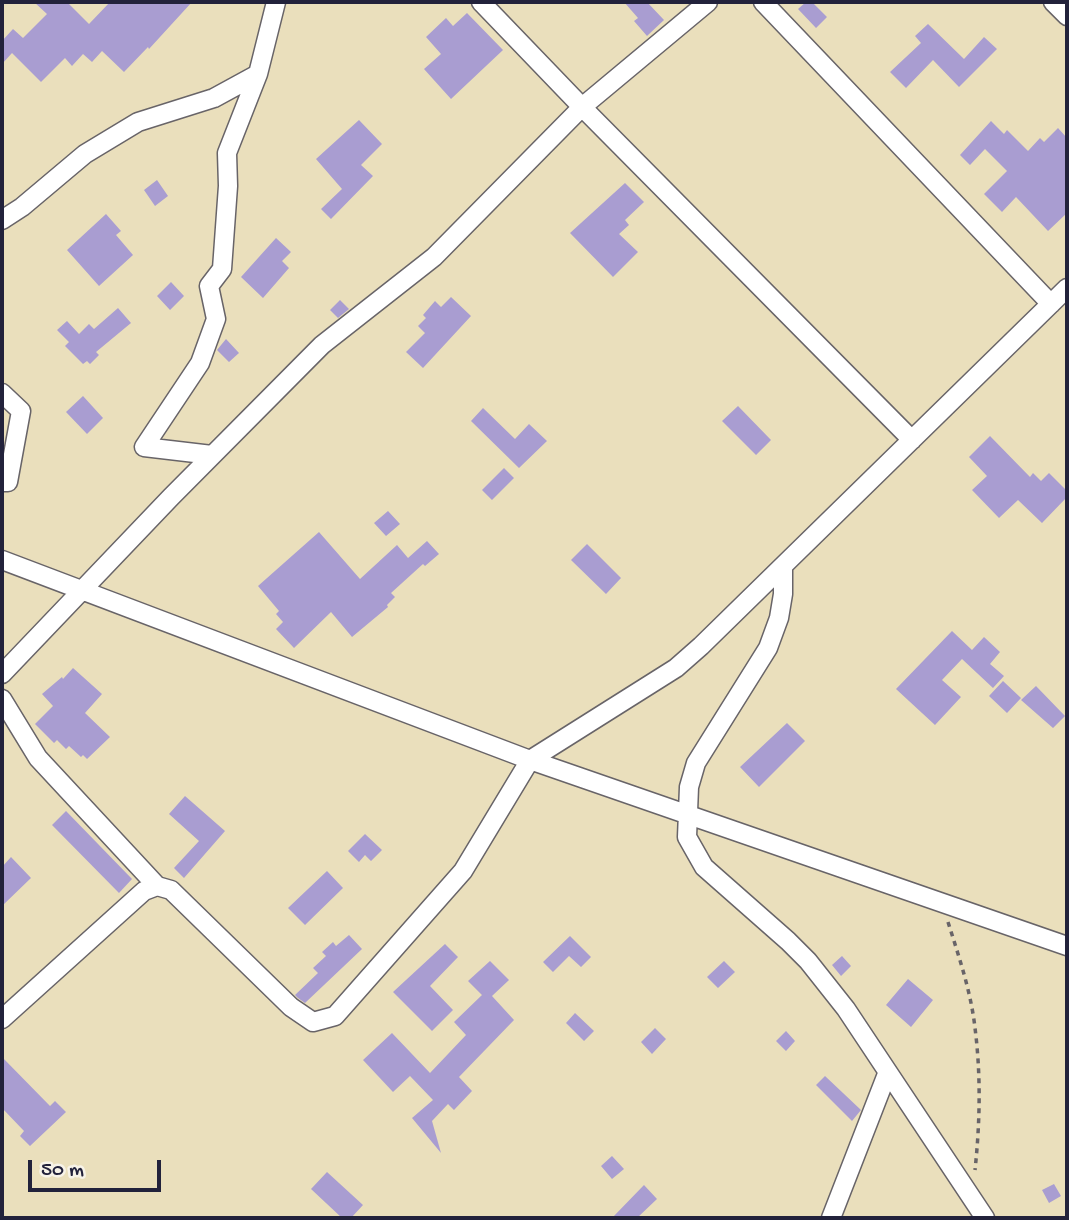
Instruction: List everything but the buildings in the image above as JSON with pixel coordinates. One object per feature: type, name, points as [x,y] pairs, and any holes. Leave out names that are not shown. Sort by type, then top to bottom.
[{"type":"street","points":[[212,455],[144,447],[200,363],[216,319],[209,286],[222,269],[228,186],[227,153],[258,74],[275,2]]},
{"type":"street","points":[[481,2],[912,440]]},
{"type":"street","points":[[2,674],[81,589],[322,345],[434,257],[582,107],[708,2]]},
{"type":"street","points":[[763,2],[1051,304]]},
{"type":"street","points":[[1053,2],[1067,16]]},
{"type":"street","points":[[2,220],[22,207],[85,154],[138,122],[214,99],[258,74]]},
{"type":"street","points":[[2,699],[38,758],[157,886],[171,890],[291,1007],[313,1023],[335,1016],[463,871],[530,760],[676,668],[1067,288]]},
{"type":"street","points":[[2,393],[21,411],[8,482],[2,482]]},
{"type":"street","points":[[2,560],[530,760],[1067,946]]},
{"type":"street","points":[[783,566],[783,594],[779,618],[768,648],[696,763],[688,787],[687,837],[704,867],[788,941],[808,961],[846,1009],[985,1218]]},
{"type":"street","points":[[2,1019],[144,891],[157,886]]},
{"type":"street","points":[[831,1218],[887,1074]]},
{"type":"path","points":[[943,904],[966,982],[975,1026],[979,1077],[977,1145],[971,1198]]}]
